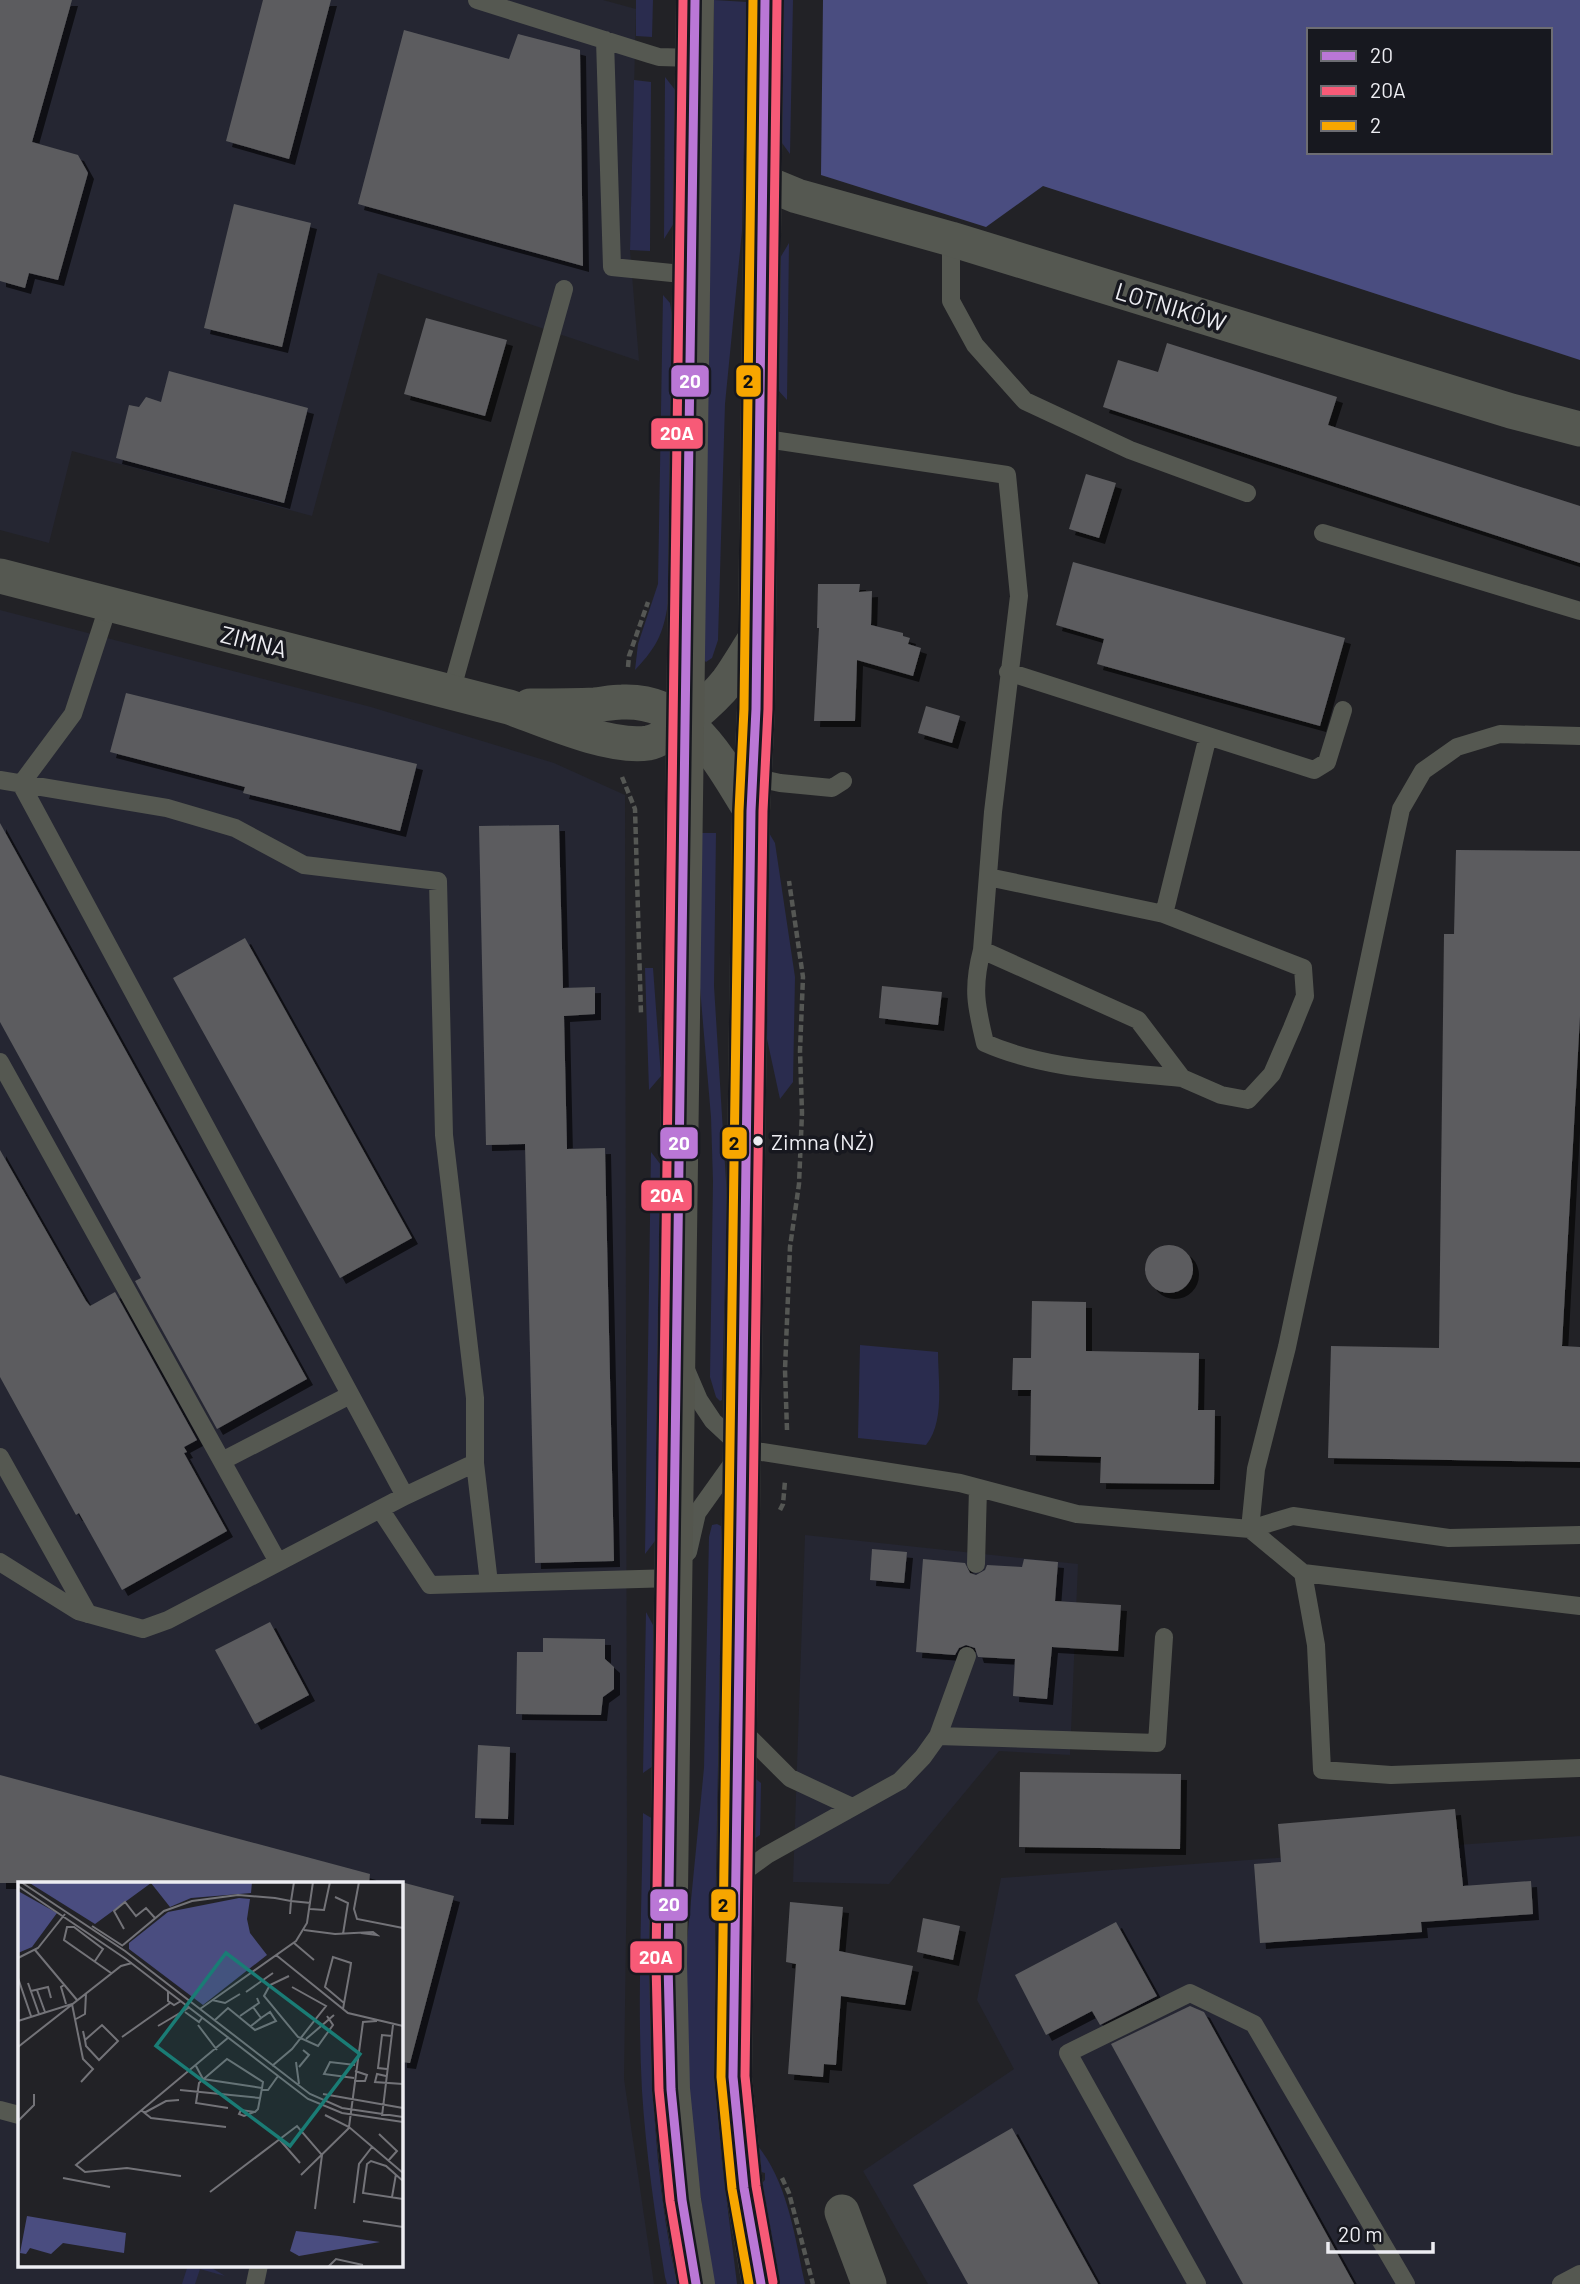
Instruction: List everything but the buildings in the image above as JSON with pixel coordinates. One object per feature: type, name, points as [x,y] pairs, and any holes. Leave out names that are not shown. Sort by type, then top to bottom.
[{"type":"main road","points":[[695,0],[668,1964],[671,2089],[682,2200],[696,2284]]},
{"type":"main road","points":[[761,2284],[744,2188],[733,2077],[765,0]]},
{"type":"street","name":"LOTNIKÓW","points":[[763,182],[797,196],[951,239],[1511,411],[1580,429]]},
{"type":"street","name":"ZIMNA","points":[[0,576],[509,707],[571,730],[622,742],[646,744],[662,739],[685,722],[726,683],[757,636]]},
{"type":"street","points":[[685,722],[752,794]]},
{"type":"street","points":[[842,2212],[869,2284]]},
{"type":"lane","points":[[477,0],[659,57],[694,58]]},
{"type":"lane","points":[[605,40],[612,267],[692,275]]},
{"type":"lane","points":[[951,239],[951,301],[975,345],[1025,401],[1130,450],[1247,493]]},
{"type":"lane","points":[[451,692],[565,289]]},
{"type":"lane","points":[[760,438],[1007,475],[1018,596],[1008,672],[988,877],[982,950],[975,978],[978,1013],[985,1043],[1010,1054],[1050,1063],[1182,1078],[1221,1095],[1248,1100],[1272,1074],[1305,996],[1303,968],[1164,914],[988,877]]},
{"type":"lane","points":[[1323,533],[1580,611]]},
{"type":"lane","points":[[21,784],[73,714],[109,604]]},
{"type":"lane","points":[[1008,672],[1314,770],[1327,762],[1343,710]]},
{"type":"lane","points":[[1250,1529],[1256,1469],[1287,1347],[1401,809],[1423,771],[1457,747],[1500,734],[1580,736]]},
{"type":"lane","points":[[1164,914],[1208,736]]},
{"type":"lane","points":[[0,780],[167,808],[235,828],[304,865],[438,881],[444,1135],[475,1398],[475,1462],[489,1583]]},
{"type":"lane","points":[[752,794],[780,783],[832,788],[843,781]]},
{"type":"lane","points":[[21,784],[405,1496]]},
{"type":"lane","points":[[982,950],[1138,1020],[1182,1078]]},
{"type":"lane","points":[[0,1062],[278,1562]]},
{"type":"lane","points":[[676,1345],[699,1400],[713,1421],[743,1449],[960,1483],[1077,1514],[1250,1529],[1293,1516],[1449,1538],[1580,1535]]},
{"type":"lane","points":[[222,1461],[350,1395]]},
{"type":"lane","points":[[673,1624],[697,1513],[743,1449]]},
{"type":"lane","points":[[0,1457],[88,1614]]},
{"type":"lane","points":[[0,1562],[78,1611],[143,1629],[167,1620],[475,1462]]},
{"type":"lane","points":[[976,1564],[978,1488]]},
{"type":"lane","points":[[380,1509],[430,1585],[674,1578]]},
{"type":"lane","points":[[1250,1529],[1303,1573],[1580,1606]]},
{"type":"lane","points":[[1303,1573],[1316,1645],[1322,1770],[1391,1775],[1580,1768]]},
{"type":"lane","points":[[939,1736],[1157,1742],[1164,1637]]},
{"type":"lane","points":[[735,1878],[767,1855],[900,1781],[939,1736],[967,1656]]},
{"type":"lane","points":[[738,1726],[790,1778],[852,1807]]},
{"type":"lane","points":[[1197,2284],[1068,2053],[1190,1993],[1254,2024],[1406,2284]]},
{"type":"lane","points":[[0,2110],[18,2115]]},
{"type":"lane","points":[[255,2284],[259,2266]]},
{"type":"lane","points":[[1561,2284],[1580,2274]]},
{"type":"path","points":[[635,809],[647,809]]},
{"type":"shaded area","points":[[0,0],[603,0],[636,9],[630,250],[639,361],[378,273],[312,516],[72,451],[49,543],[0,530]]},
{"type":"shaded area","points":[[636,0],[653,0],[652,37],[636,36]]},
{"type":"shaded area","points":[[714,0],[747,2],[742,231],[725,404],[718,640],[712,658],[706,662],[703,659]]},
{"type":"shaded area","points":[[782,0],[793,0],[790,154],[782,143]]},
{"type":"shaded area","points":[[823,0],[1580,0],[1580,360],[1043,186],[986,227],[821,175]]},
{"type":"shaded area","points":[[665,77],[676,91],[674,223],[664,239]]},
{"type":"shaded area","points":[[634,80],[651,82],[650,251],[630,250]]},
{"type":"shaded area","points":[[789,243],[787,400],[777,389],[780,258]]},
{"type":"shaded area","points":[[663,295],[670,303],[672,315],[669,597],[659,637],[650,653],[635,670],[638,644],[658,584]]},
{"type":"shaded area","points":[[0,610],[371,707],[554,763],[625,795],[627,1862],[624,2079],[654,2284],[0,2284]]},
{"type":"shaded area","points":[[701,833],[716,833],[714,986],[727,1197],[720,1401],[716,1397],[710,1377],[713,1181],[711,1117],[699,976]]},
{"type":"shaded area","points":[[769,833],[775,843],[795,977],[793,1082],[780,1099],[767,1039]]},
{"type":"shaded area","points":[[645,968],[653,968],[661,1076],[649,1090]]},
{"type":"shaded area","points":[[651,1152],[661,1165],[655,1541],[645,1554]]},
{"type":"shaded area","points":[[860,1345],[938,1352],[938,1413],[932,1436],[926,1445],[858,1438]]},
{"type":"shaded area","points":[[712,1525],[721,1526],[722,1543],[715,2075],[722,2162],[737,2284],[713,2284],[688,2105],[686,1951],[704,1768],[709,1537]]},
{"type":"shaded area","points":[[805,1535],[1078,1564],[1070,1755],[999,1751],[889,1884],[793,1882]]},
{"type":"shaded area","points":[[646,1612],[653,1625],[655,1689],[653,1766],[643,1773]]},
{"type":"shaded area","points":[[756,1779],[761,1783],[760,1835],[754,1839]]},
{"type":"shaded area","points":[[643,1813],[653,1819],[651,1994],[654,2111],[666,2226],[677,2284],[667,2284],[665,2277],[651,2184],[642,2091],[640,1986]]},
{"type":"shaded area","points":[[1580,1836],[1580,2284],[928,2284],[863,2171],[1014,2069],[977,2000],[1001,1878]]},
{"type":"shaded area","points":[[757,2145],[768,2160],[783,2193],[805,2284],[778,2284],[759,2186],[765,2180],[765,2173],[758,2171]]},
{"type":"shaded area","points":[[188,2266],[209,2266],[225,2276],[200,2269],[195,2284],[182,2284]]},
{"type":"transit line","name":"20A","points":[[683,0],[656,1963],[659,2090],[670,2201],[684,2284]]},
{"type":"transit line","name":"20","points":[[695,0],[668,1963],[671,2089],[682,2200],[696,2284]]},
{"type":"transit line","name":"2","points":[[749,2284],[732,2189],[721,2077],[753,0]]},
{"type":"transit line","name":"20","points":[[761,2284],[744,2188],[733,2077],[765,0]]},
{"type":"transit line","name":"20A","points":[[773,2282],[756,2186],[745,2076],[777,0]]},
{"type":"place","name":"Zimna (NŻ)","points":[[758,1141]]}]
